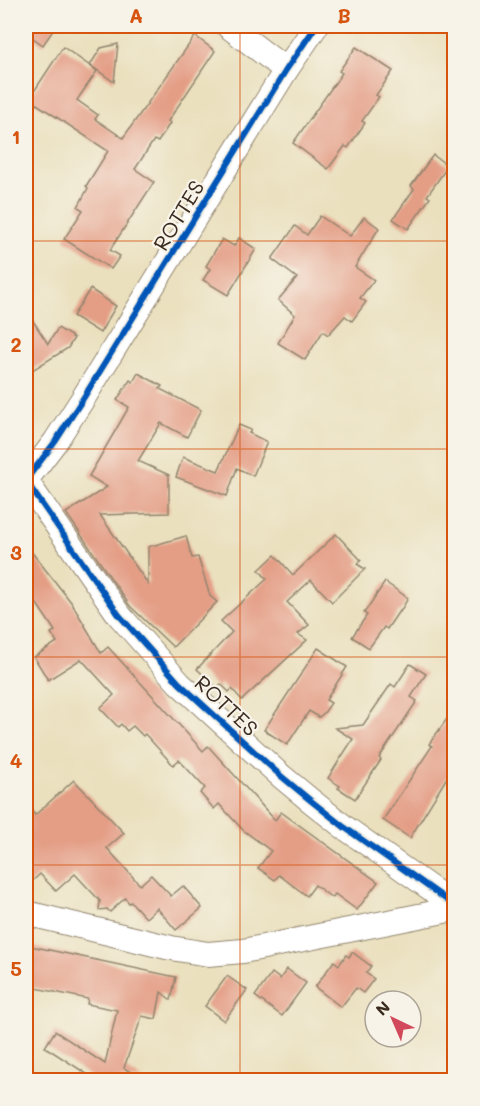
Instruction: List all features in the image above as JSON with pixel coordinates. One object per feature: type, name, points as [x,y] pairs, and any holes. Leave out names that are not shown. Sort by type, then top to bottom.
[{"type":"street","points":[[228,26],[286,70]]},
{"type":"street","name":"ROTTES","points":[[316,26],[286,70],[84,398],[26,481],[118,615],[179,683],[310,800],[454,907]]},
{"type":"street","points":[[26,913],[171,948],[208,954],[243,951],[454,907]]},
{"type":"building","points":[[26,26],[56,26],[43,45],[26,33]]},
{"type":"building","points":[[195,36],[215,51],[168,121],[170,123],[158,142],[154,140],[135,169],[154,182],[110,250],[120,256],[111,269],[64,239],[83,210],[78,207],[88,188],[86,186],[108,151],[29,99],[63,47],[97,71],[77,100],[98,115],[95,119],[123,138]]},
{"type":"building","points":[[118,44],[114,82],[90,65],[101,48]]},
{"type":"building","points":[[356,47],[393,71],[376,95],[379,97],[362,121],[365,123],[348,148],[345,146],[328,169],[293,143],[342,73],[339,71]]},
{"type":"building","points":[[433,155],[448,166],[427,196],[430,198],[408,229],[393,219],[414,189],[411,186]]},
{"type":"building","points":[[320,216],[350,236],[364,217],[379,228],[355,267],[374,280],[360,298],[366,302],[352,321],[345,316],[328,335],[323,331],[305,360],[278,343],[295,315],[278,300],[297,278],[272,259],[295,226],[307,235]]},
{"type":"building","points":[[239,238],[256,249],[228,295],[203,280],[210,269],[206,266],[222,239],[234,246]]},
{"type":"building","points":[[90,289],[116,306],[100,333],[73,316]]},
{"type":"building","points":[[26,310],[48,344],[58,328],[74,338],[68,348],[26,374]]},
{"type":"building","points":[[138,373],[162,386],[160,389],[201,410],[187,437],[161,423],[138,461],[169,475],[169,513],[100,515],[148,584],[148,547],[186,536],[192,558],[198,557],[210,596],[217,602],[173,647],[130,606],[66,513],[107,487],[89,476],[129,407],[117,400],[130,380],[133,382]]},
{"type":"building","points":[[239,425],[251,430],[249,433],[267,442],[253,476],[237,468],[227,496],[176,477],[183,457],[218,471]]},
{"type":"building","points":[[336,534],[361,560],[357,564],[365,569],[332,602],[311,580],[287,602],[309,625],[298,634],[307,640],[242,700],[232,689],[229,692],[221,684],[217,688],[197,669],[232,632],[221,621],[267,579],[259,570],[275,555],[293,575]]},
{"type":"building","points":[[26,545],[71,602],[101,653],[108,647],[203,751],[208,746],[275,820],[281,812],[378,882],[357,910],[335,894],[332,898],[315,885],[307,896],[279,875],[275,880],[258,868],[271,851],[243,830],[219,804],[214,809],[200,793],[205,788],[179,760],[173,765],[145,734],[143,736],[133,726],[127,731],[121,724],[118,727],[100,708],[114,695],[81,659],[48,680],[34,657],[57,642],[51,633],[55,631],[35,601],[26,606]]},
{"type":"building","points":[[385,582],[408,598],[387,629],[384,627],[369,648],[352,637],[367,615],[364,613]]},
{"type":"building","points":[[318,648],[347,667],[326,700],[331,703],[324,713],[319,717],[309,711],[287,745],[264,730]]},
{"type":"building","points":[[410,664],[426,674],[411,697],[417,701],[355,799],[328,778],[353,739],[335,728],[363,725],[391,684],[395,687]]},
{"type":"building","points":[[454,709],[454,766],[410,838],[383,820],[432,746],[429,744]]},
{"type":"building","points":[[74,780],[124,833],[107,848],[140,885],[151,875],[171,896],[183,886],[202,908],[176,930],[157,908],[146,918],[125,898],[110,912],[107,909],[99,910],[100,901],[75,874],[56,891],[40,874],[26,887],[26,804],[35,815]]},
{"type":"building","points":[[26,945],[176,977],[171,1000],[161,992],[156,1019],[142,1016],[124,1068],[143,1080],[96,1080],[45,1047],[55,1031],[105,1064],[117,1010],[87,1004],[88,999],[26,986]]},
{"type":"building","points":[[352,952],[371,966],[366,973],[374,979],[366,989],[363,989],[363,993],[356,988],[341,1007],[315,987],[334,961],[339,965],[346,955],[349,957]]},
{"type":"building","points":[[287,969],[306,983],[282,1016],[255,996],[272,973],[280,979]]},
{"type":"building","points":[[227,976],[247,990],[224,1021],[205,1006]]},
{"type":"cycle path","points":[[26,480],[55,442],[84,397],[286,70],[316,26]]},
{"type":"cycle path","points":[[26,481],[119,615],[179,683],[310,800],[454,905]]}]
